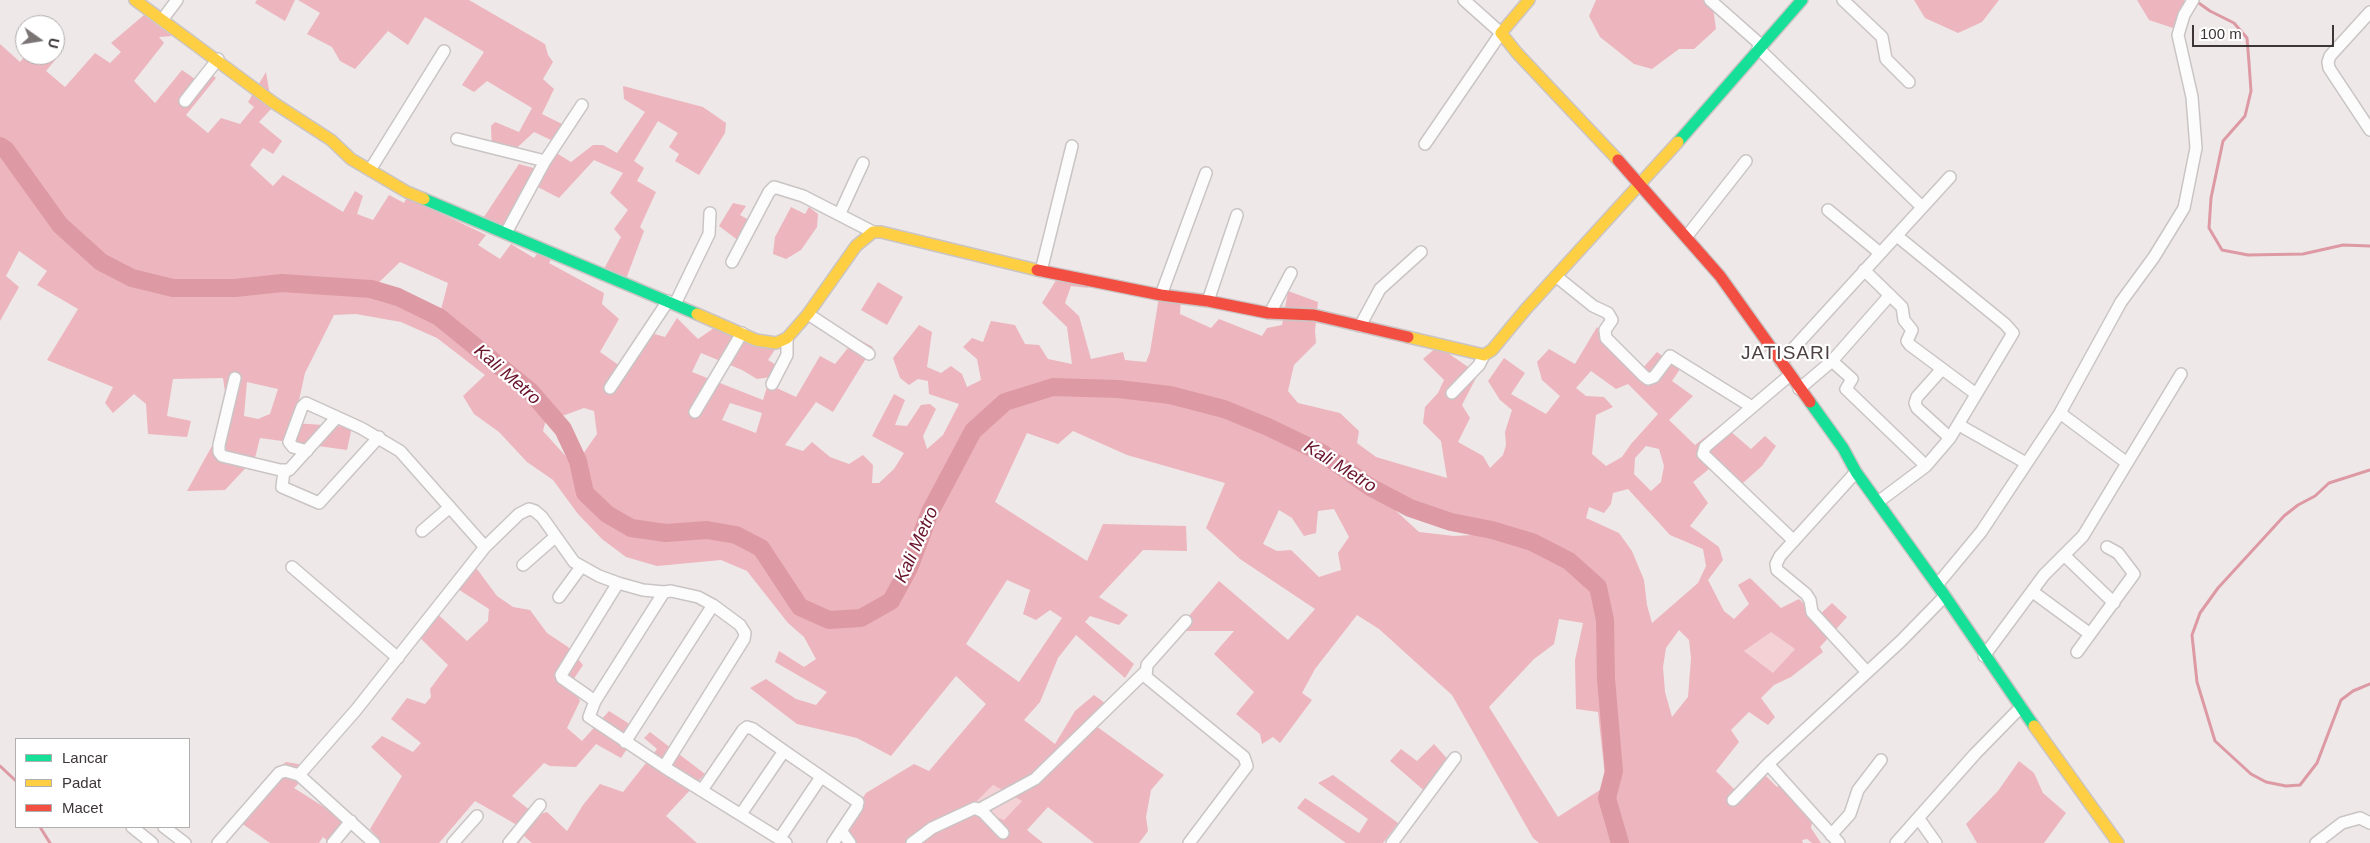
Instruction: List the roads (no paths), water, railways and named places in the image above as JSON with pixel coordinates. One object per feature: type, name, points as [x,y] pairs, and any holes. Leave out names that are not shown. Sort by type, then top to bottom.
[{"type":"street","points":[[135,0],[218,59],[274,103],[331,140],[351,159],[407,192],[671,302],[742,334],[767,342],[779,343],[787,338],[808,314],[856,246],[874,232]]},
{"type":"street","points":[[162,20],[177,0]]},
{"type":"street","points":[[1464,0],[1502,34],[1517,54],[1641,184],[1720,276],[1843,448],[1849,480],[1878,502],[1938,585],[1984,656],[2118,843]]},
{"type":"street","points":[[1426,144],[1502,34],[1529,0]]},
{"type":"street","points":[[1710,0],[1760,46],[1922,207]]},
{"type":"street","points":[[1452,393],[1641,184],[1802,0]]},
{"type":"street","points":[[1843,0],[1882,38],[1886,59],[1909,82]]},
{"type":"street","points":[[1938,585],[1980,532],[2060,413],[2121,302],[2154,257],[2184,208],[2196,148],[2192,97],[2178,35],[2184,15],[2193,0]]},
{"type":"street","points":[[2370,12],[2330,56],[2328,62],[2337,81],[2370,130]]},
{"type":"street","points":[[370,170],[444,51]]},
{"type":"street","points":[[185,101],[218,59]]},
{"type":"street","points":[[506,233],[545,161],[582,105]]},
{"type":"street","points":[[456,139],[545,161]]},
{"type":"street","points":[[1041,271],[1072,146]]},
{"type":"street","points":[[1687,236],[1746,161]]},
{"type":"street","points":[[840,213],[863,163]]},
{"type":"street","points":[[1161,295],[1206,173]]},
{"type":"street","points":[[1781,362],[1950,177]]},
{"type":"street","points":[[732,262],[769,192],[774,187],[803,196],[840,213],[874,232],[887,232],[1041,271],[1161,295],[1208,301],[1270,313],[1314,315],[1484,356]]},
{"type":"street","points":[[1828,210],[1880,253]]},
{"type":"street","points":[[610,388],[671,302],[708,234],[710,214]]},
{"type":"street","points":[[1208,301],[1237,216]]},
{"type":"street","points":[[1878,502],[1926,466],[1950,438],[2013,332],[1896,236]]},
{"type":"street","points":[[1360,326],[1380,290],[1421,252]]},
{"type":"street","points":[[1864,270],[1902,307],[1904,320],[1912,328],[1908,342],[1976,394]]},
{"type":"street","points":[[1270,313],[1291,273]]},
{"type":"street","points":[[1559,275],[1587,302],[1608,313],[1612,320],[1605,330],[1606,338],[1648,379],[1654,377],[1670,356],[1756,404]]},
{"type":"street","points":[[1799,389],[1832,361],[1890,295]]},
{"type":"street","points":[[808,314],[869,354]]},
{"type":"street","points":[[695,412],[742,334]]},
{"type":"street","points":[[772,384],[787,355],[787,338]]},
{"type":"street","points":[[1832,361],[1852,379],[1846,389],[1926,466]]},
{"type":"street","points":[[1942,369],[1917,397],[1915,403],[1917,408],[1950,438]]},
{"type":"street","points":[[1984,656],[2044,575],[2083,536],[2181,374]]},
{"type":"street","points":[[1790,375],[1705,447],[1703,454],[1794,541]]},
{"type":"street","points":[[235,378],[219,445],[220,454],[284,471],[293,467],[337,417]]},
{"type":"street","points":[[307,452],[292,447],[290,442],[302,407],[306,404],[379,437],[400,451],[485,547]]},
{"type":"street","points":[[2060,413],[2127,463]]},
{"type":"street","points":[[1959,425],[2026,463]]},
{"type":"street","points":[[284,471],[282,487],[319,503],[379,437]]},
{"type":"street","points":[[1849,480],[1780,556],[1776,564],[1776,570],[1806,594],[1810,600],[1812,612],[1866,671]]},
{"type":"street","points":[[422,531],[450,507]]},
{"type":"street","points":[[299,775],[343,726],[485,547],[520,514],[529,509],[542,517],[566,553],[581,567],[618,583],[643,590],[698,597],[713,605],[740,624],[744,629],[744,640],[664,767]]},
{"type":"street","points":[[523,565],[555,538]]},
{"type":"street","points":[[2077,652],[2134,574],[2118,553],[2107,547]]},
{"type":"street","points":[[2065,556],[2114,603]]},
{"type":"street","points":[[292,567],[398,658]]},
{"type":"street","points":[[560,597],[581,567]]},
{"type":"street","points":[[595,701],[562,678],[561,675],[618,583]]},
{"type":"street","points":[[664,592],[595,701],[588,715],[590,719],[783,841],[820,777]]},
{"type":"street","points":[[2033,592],[2090,634]]},
{"type":"street","points":[[1733,800],[1768,764],[1945,596]]},
{"type":"street","points":[[625,742],[713,605]]},
{"type":"street","points":[[912,843],[932,828],[975,808],[980,809],[1035,779],[1145,672],[1147,665],[1186,621]]},
{"type":"street","points":[[1145,672],[1146,677],[1244,757],[1247,766],[1189,843]]},
{"type":"street","points":[[1896,843],[1941,795],[1975,754],[2021,707]]},
{"type":"street","points":[[702,790],[743,730],[747,727],[753,729],[858,802],[842,832],[833,843]]},
{"type":"street","points":[[741,814],[784,751]]},
{"type":"street","points":[[1392,843],[1455,758]]},
{"type":"street","points":[[1768,764],[1835,839],[1850,814],[1858,790],[1880,760]]},
{"type":"street","points":[[218,843],[280,773],[292,772],[299,775],[374,843]]},
{"type":"street","points":[[509,843],[540,805]]},
{"type":"street","points":[[980,809],[1004,833]]},
{"type":"street","points":[[453,843],[476,816]]},
{"type":"street","points":[[2316,843],[2331,830],[2347,821],[2360,818],[2370,823]]},
{"type":"street","points":[[1919,819],[1936,843]]},
{"type":"street","points":[[333,843],[351,821]]},
{"type":"street","points":[[133,828],[152,843]]},
{"type":"street","points":[[165,828],[185,843]]},
{"type":"street","points":[[842,832],[850,843]]},
{"type":"waterway","points":[[2196,1],[2210,11],[2234,23],[2247,38],[2251,91],[2245,116],[2223,141],[2211,198],[2209,228],[2222,250],[2248,255],[2303,254],[2343,245],[2370,246]]},
{"type":"waterway","name":"Kali Metro","points":[[0,146],[6,150],[60,225],[101,262],[132,278],[173,288],[235,288],[282,283],[371,289],[398,297],[439,317],[530,391],[563,429],[578,461],[585,493],[607,514],[631,528],[666,533],[707,530],[736,535],[761,548],[800,607],[829,620],[861,618],[891,601],[909,568],[930,512],[973,431],[1005,402],[1053,387],[1118,389],[1170,395],[1224,409],[1268,427],[1322,453],[1370,487],[1410,508],[1451,522],[1492,530],[1532,542],[1569,561],[1598,587],[1605,620],[1606,679],[1614,771],[1607,798],[1620,843]]},
{"type":"waterway","points":[[2370,470],[2329,483],[2315,496],[2298,505],[2284,516],[2218,588],[2200,613],[2192,635],[2197,682],[2215,741],[2251,774],[2266,782],[2286,786],[2300,785],[2317,763],[2341,700],[2353,691],[2370,684]]},
{"type":"waterway","points":[[0,766],[15,780]]},
{"type":"waterway","points":[[41,828],[50,843]]},
{"type":"district","name":"JATISARI","points":[[1786,354]]}]
